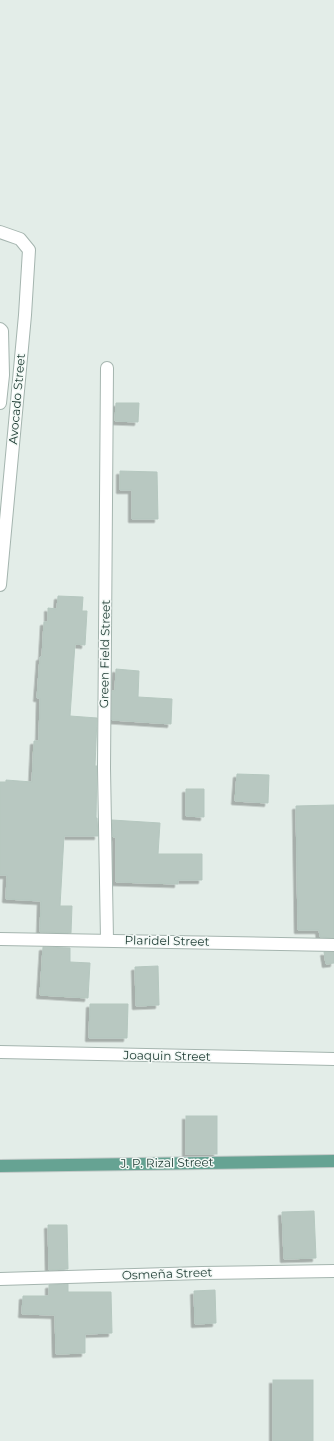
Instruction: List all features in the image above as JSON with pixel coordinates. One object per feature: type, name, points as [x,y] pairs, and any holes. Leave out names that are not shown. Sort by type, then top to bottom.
[{"type":"main road","name":"J. P. Rizal Street","points":[[0,1166],[334,1161]]},
{"type":"street","name":"Avocado Street","points":[[0,232],[20,239],[29,250],[24,323],[0,585]]},
{"type":"street","points":[[0,329],[2,331],[3,375],[0,403]]},
{"type":"street","name":"Green Field Street","points":[[107,368],[104,768],[107,940]]},
{"type":"street","name":"Plaridel Street","points":[[0,938],[334,945]]},
{"type":"street","name":"Joaquin Street","points":[[0,1052],[334,1059]]},
{"type":"street","name":"Osmeña Street","points":[[0,1280],[202,1273],[334,1271]]},
{"type":"building","points":[[116,403],[139,403],[138,422],[115,421]]},
{"type":"building","points":[[120,471],[157,472],[158,519],[132,519],[132,490],[120,490]]},
{"type":"building","points":[[58,596],[83,597],[82,611],[87,611],[85,645],[75,644],[70,716],[97,718],[95,766],[97,766],[96,818],[98,836],[64,836],[60,906],[72,906],[71,933],[40,932],[41,901],[6,899],[7,875],[0,875],[0,782],[6,782],[6,780],[32,782],[34,741],[39,741],[40,698],[37,698],[40,657],[42,657],[44,622],[48,622],[48,608],[57,609]]},
{"type":"building","points":[[116,669],[139,671],[138,697],[172,699],[171,724],[112,720],[112,691],[115,691]]},
{"type":"building","points":[[237,774],[269,775],[268,803],[235,801]]},
{"type":"building","points":[[186,789],[204,789],[204,817],[186,816]]},
{"type":"building","points":[[334,805],[334,938],[320,937],[319,930],[298,930],[296,806]]},
{"type":"building","points":[[112,820],[160,823],[158,854],[202,854],[202,880],[178,880],[178,884],[116,882],[116,837],[113,837]]},
{"type":"building","points":[[43,947],[70,948],[70,962],[90,963],[88,998],[40,995]]},
{"type":"building","points":[[324,952],[334,952],[334,963],[326,964]]},
{"type":"building","points":[[158,966],[159,1005],[136,1006],[135,967]]},
{"type":"building","points":[[90,1004],[128,1004],[127,1038],[89,1038]]},
{"type":"building","points":[[186,1116],[217,1116],[217,1154],[186,1154]]},
{"type":"building","points":[[314,1211],[316,1258],[284,1259],[282,1212]]},
{"type":"building","points":[[48,1225],[67,1225],[68,1269],[49,1270]]},
{"type":"building","points":[[68,1284],[68,1292],[111,1292],[112,1333],[85,1334],[85,1353],[56,1354],[55,1315],[22,1314],[23,1296],[49,1296],[49,1285]]},
{"type":"building","points":[[215,1290],[216,1323],[195,1324],[194,1291]]},
{"type":"building","points":[[273,1380],[313,1380],[313,1441],[273,1441]]}]
